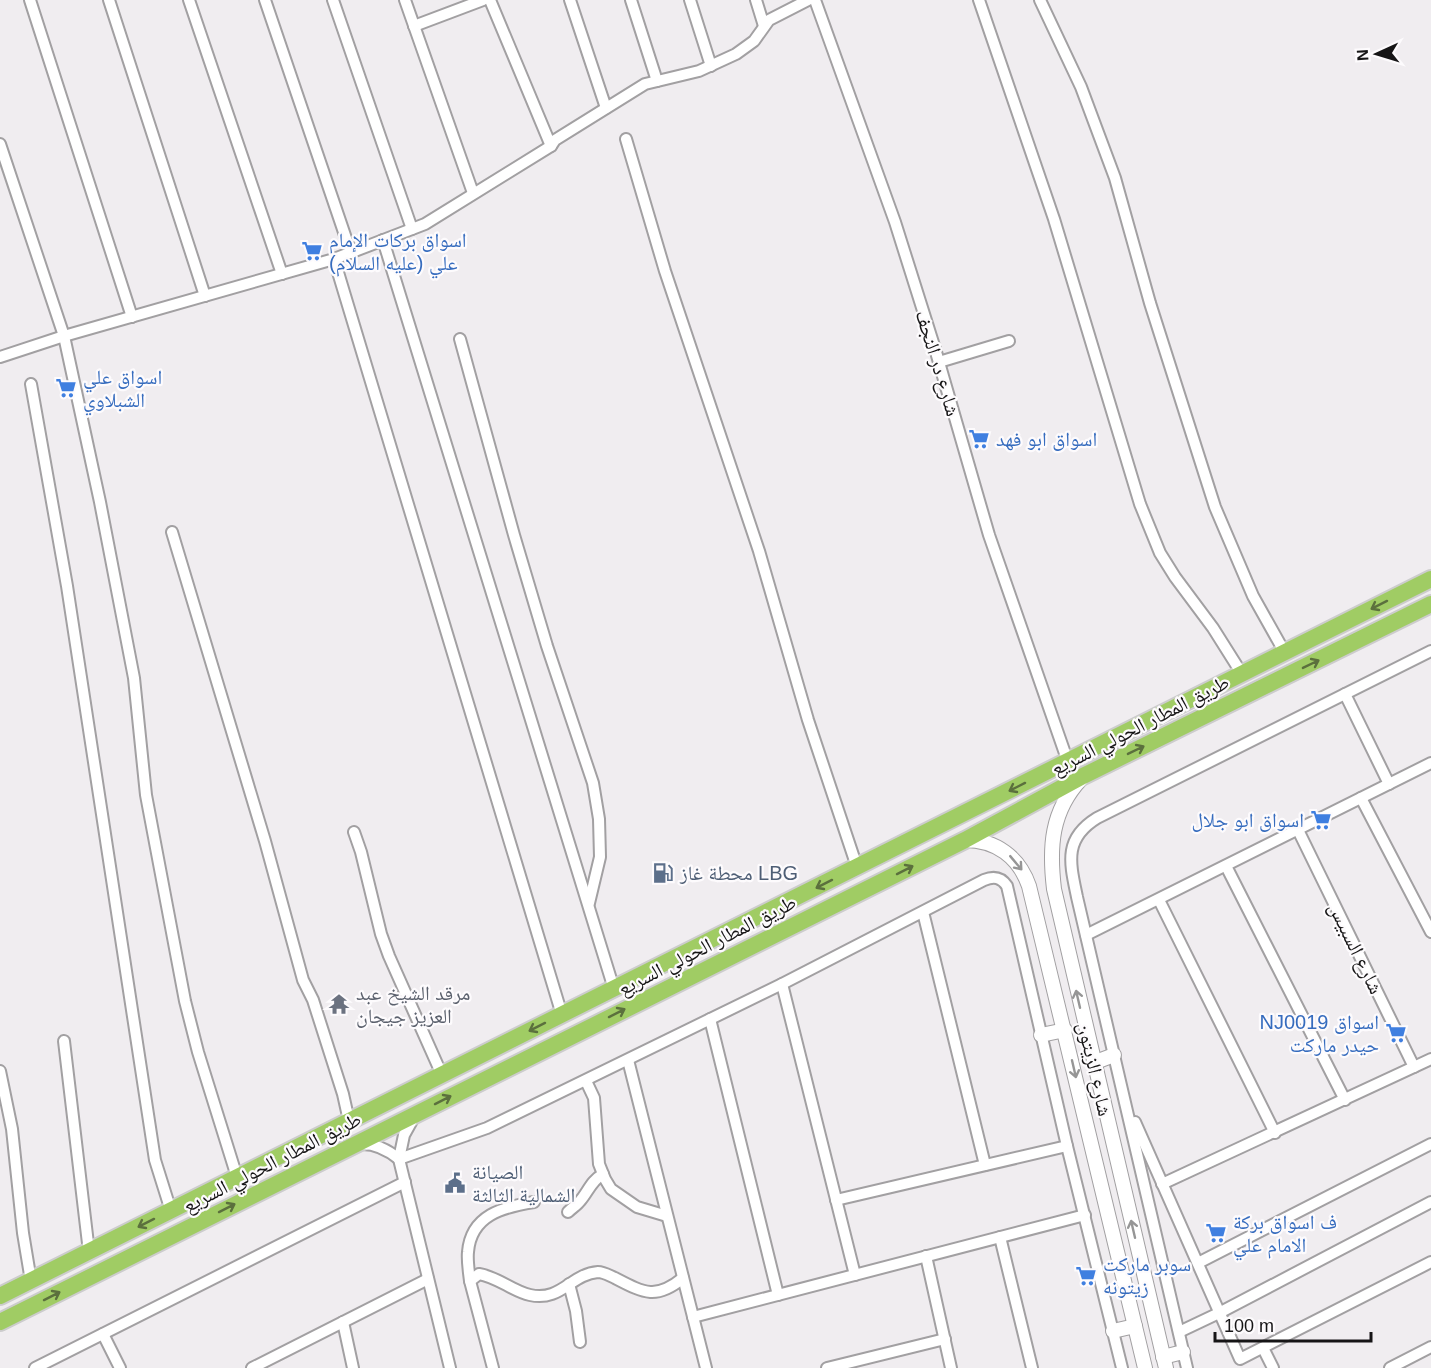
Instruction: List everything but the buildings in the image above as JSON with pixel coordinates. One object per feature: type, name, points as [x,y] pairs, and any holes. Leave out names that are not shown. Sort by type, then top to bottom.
[{"type":"highway","name":"طريق المطار الحولي السريع","points":[[0,1296],[1431,579]]},
{"type":"highway","name":"طريق المطار الحولي السريع","points":[[0,1322],[965,840],[1083,776],[1431,604]]},
{"type":"main road","name":"شارع الزيتون","points":[[1083,776],[1068,794],[1057,814],[1051,844],[1054,889],[1164,1363]]},
{"type":"main road","name":"شارع الزيتون","points":[[965,840],[990,844],[1005,852],[1018,863],[1029,886],[1145,1368]]},
{"type":"main road","points":[[1044,942],[1053,935],[1064,938]]},
{"type":"main road","points":[[1041,1035],[1065,1030]]},
{"type":"main road","points":[[1093,1063],[1114,1055]]},
{"type":"main road","points":[[1113,1331],[1135,1326]]},
{"type":"main road","points":[[1164,1363],[1183,1352]]},
{"type":"street","points":[[30,0],[132,317]]},
{"type":"street","points":[[109,0],[205,296]]},
{"type":"street","points":[[189,0],[282,274]]},
{"type":"street","points":[[265,0],[351,253]]},
{"type":"street","points":[[333,0],[412,229]]},
{"type":"street","points":[[405,0],[473,193]]},
{"type":"street","points":[[414,26],[483,0]]},
{"type":"street","points":[[490,0],[551,146]]},
{"type":"street","points":[[570,0],[606,108]]},
{"type":"street","points":[[631,0],[657,81]]},
{"type":"street","points":[[690,0],[711,66]]},
{"type":"street","points":[[756,0],[764,27]]},
{"type":"street","points":[[0,357],[64,336],[334,260],[425,224],[551,146],[555,140],[645,84],[699,71],[736,54],[754,41],[769,20],[808,0]]},
{"type":"street","name":"شارع در النجف","points":[[814,0],[895,222],[939,362],[989,535],[1068,762]]},
{"type":"street","points":[[979,0],[1054,219],[1150,531],[1175,577],[1213,628],[1242,674]]},
{"type":"street","points":[[1040,0],[1081,87],[1115,178],[1150,303],[1215,507],[1252,596],[1285,652]]},
{"type":"street","points":[[626,139],[665,271],[759,551],[808,720],[857,867]]},
{"type":"street","points":[[0,144],[64,336],[100,502],[134,678],[146,795],[185,1001],[198,1052],[237,1178]]},
{"type":"street","points":[[383,240],[614,989]]},
{"type":"street","points":[[334,260],[562,1015]]},
{"type":"street","points":[[460,339],[547,646],[592,783],[599,819],[600,857],[588,903]]},
{"type":"street","points":[[939,362],[1009,341]]},
{"type":"street","points":[[31,384],[67,586],[155,1160],[171,1211]]},
{"type":"street","points":[[172,532],[262,831],[303,980],[314,1000],[349,1121]]},
{"type":"street","points":[[1187,1368],[1071,868],[1070,855],[1073,843],[1085,826],[1431,651]]},
{"type":"street","points":[[1346,694],[1389,784]]},
{"type":"street","points":[[1086,935],[1431,764]]},
{"type":"street","points":[[1361,798],[1431,932]]},
{"type":"street","name":"شارع السبيس","points":[[1298,830],[1414,1067]]},
{"type":"street","points":[[354,832],[381,934],[442,1075]]},
{"type":"street","points":[[1226,866],[1345,1100]]},
{"type":"street","points":[[399,1159],[487,1128],[782,984],[990,877],[997,878],[1007,886],[1067,1146],[1122,1368]]},
{"type":"street","points":[[1159,900],[1275,1133]]},
{"type":"street","points":[[923,912],[986,1166]]},
{"type":"street","points":[[782,984],[855,1275]]},
{"type":"street","points":[[710,1019],[778,1295]]},
{"type":"street","points":[[64,1041],[89,1252]]},
{"type":"street","points":[[628,1060],[706,1368]]},
{"type":"street","points":[[1162,1184],[1431,1060]]},
{"type":"street","points":[[0,1071],[12,1129],[23,1233],[31,1281]]},
{"type":"street","points":[[585,1081],[594,1098],[599,1164],[611,1188],[637,1207],[667,1216]]},
{"type":"street","points":[[1124,1098],[1240,1359],[1431,1262]]},
{"type":"street","points":[[416,1114],[404,1135],[399,1159],[450,1368]]},
{"type":"street","points":[[1197,1263],[1431,1144]]},
{"type":"street","points":[[352,1145],[378,1146],[399,1159]]},
{"type":"street","points":[[836,1200],[1067,1146]]},
{"type":"street","points":[[568,1212],[582,1200],[596,1177],[603,1173]]},
{"type":"street","points":[[35,1368],[405,1182]]},
{"type":"street","points":[[494,1368],[470,1281],[468,1252],[472,1235],[484,1218],[504,1207],[534,1202]]},
{"type":"street","points":[[1179,1332],[1220,1313],[1431,1202]]},
{"type":"street","points":[[693,1317],[1085,1215]]},
{"type":"street","points":[[1000,1237],[1032,1368]]},
{"type":"street","points":[[926,1256],[951,1368]]},
{"type":"street","points":[[470,1281],[479,1274],[490,1275],[508,1287],[530,1295],[548,1297],[586,1274],[601,1271],[637,1290],[657,1292],[670,1289],[683,1278]]},
{"type":"street","points":[[252,1368],[428,1279]]},
{"type":"street","points":[[569,1284],[576,1311],[580,1342]]},
{"type":"street","points":[[343,1322],[352,1368]]},
{"type":"street","points":[[103,1334],[120,1368]]},
{"type":"street","points":[[827,1368],[872,1363],[945,1339]]},
{"type":"street","points":[[1390,1368],[1431,1347]]},
{"type":"street","points":[[1263,1348],[1273,1368]]},
{"type":"place","name":"اسواق بركات الإمام علي (عليه السلام)","points":[[312,251]]},
{"type":"place","name":"اسواق علي الشبلاوي","points":[[66,388]]},
{"type":"place","name":"اسواق ابو فهد","points":[[979,439]]},
{"type":"place","name":"اسواق ابو جلال","points":[[1321,820]]},
{"type":"place","name":"محطة غاز LBG","points":[[663,873]]},
{"type":"place","name":"مرقد الشيخ عبد العزيز جيجان","points":[[339,1004]]},
{"type":"place","name":"NJ0019 اسواق حيدر ماركت","points":[[1396,1033]]},
{"type":"place","name":"الصيانة الشمالية الثالثة","points":[[455,1183]]},
{"type":"place","name":"ف اسواق بركة الامام علي","points":[[1216,1233]]},
{"type":"place","name":"سوبر ماركت زيتونه","points":[[1086,1276]]}]
